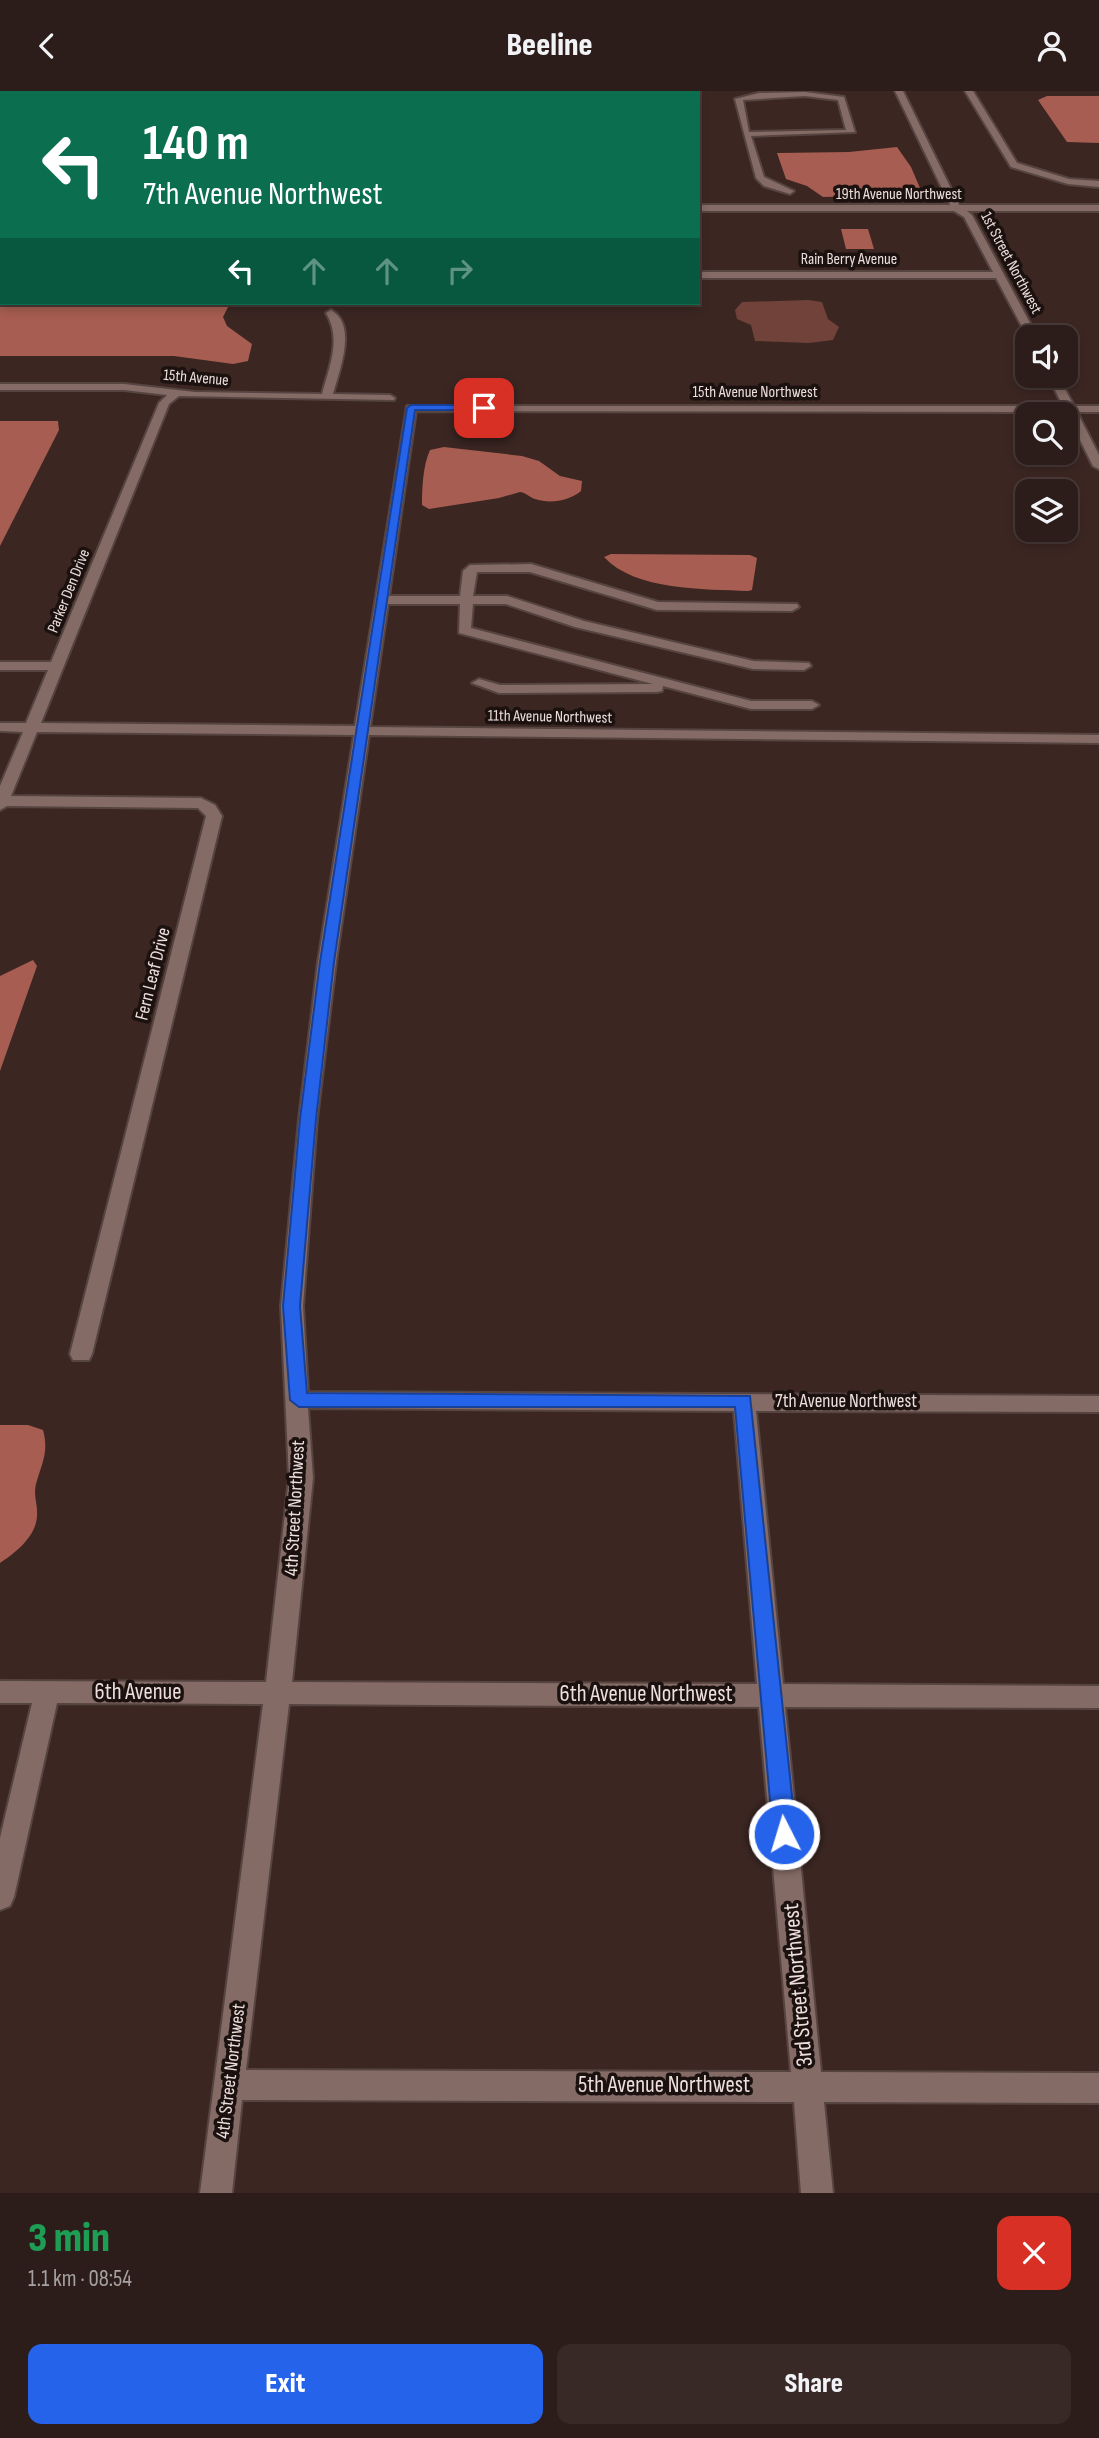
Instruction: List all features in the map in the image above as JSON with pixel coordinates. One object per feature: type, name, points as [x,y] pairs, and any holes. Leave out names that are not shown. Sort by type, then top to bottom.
[{"type":"street","name":"1st Street Northwest","points":[[899,91],[956,208],[968,215],[1026,325]]},
{"type":"street","points":[[969,91],[1014,165],[1057,179],[1099,184]]},
{"type":"street","points":[[747,134],[839,134],[853,129],[841,99],[752,95],[739,99],[747,134],[758,178],[788,195]]},
{"type":"street","name":"19th Avenue Northwest","points":[[700,208],[788,195],[956,208],[1099,208]]},
{"type":"street","name":"Rain Berry Avenue","points":[[700,275],[1000,275]]},
{"type":"street","points":[[326,398],[341,333],[339,322],[331,313]]},
{"type":"street","name":"15th Avenue","points":[[0,387],[124,387],[176,393],[390,398]]},
{"type":"street","name":"Parker Den Drive","points":[[1,803],[164,403],[176,393]]},
{"type":"street","name":"15th Avenue Northwest","points":[[411,408],[1015,408]]},
{"type":"street","name":"4th Street Northwest","points":[[216,2193],[300,1490],[299,1400],[292,1306],[308,1119],[327,962],[411,408]]},
{"type":"street","name":"15th Avenue Northwest","points":[[1078,408],[1099,408]]},
{"type":"street","points":[[1078,425],[1099,466]]},
{"type":"street","points":[[792,607],[657,606],[531,568],[475,568],[469,571],[464,630],[751,705],[812,705]]},
{"type":"street","points":[[383,600],[507,600],[598,629],[753,665],[804,666]]},
{"type":"street","points":[[0,666],[57,666]]},
{"type":"street","points":[[479,683],[499,689],[639,690],[671,686]]},
{"type":"street","name":"11th Avenue Northwest","points":[[0,727],[1099,739]]},
{"type":"street","name":"Fern Leaf Drive","points":[[1,803],[201,803],[210,808],[214,816],[81,1354]]},
{"type":"street","name":"7th Avenue Northwest","points":[[299,1400],[1099,1404]]},
{"type":"street","name":"3rd Street Northwest","points":[[744,1401],[817,2193]]},
{"type":"street","name":"6th Avenue","points":[[0,1692],[277,1692]]},
{"type":"street","points":[[0,1897],[47,1692]]},
{"type":"street","name":"6th Avenue Northwest","points":[[277,1692],[1099,1697]]},
{"type":"street","name":"5th Avenue Northwest","points":[[230,2085],[1099,2088]]},
{"type":"shaded area","points":[[1047,96],[1099,96],[1099,143],[1067,142],[1038,100]]},
{"type":"shaded area","points":[[897,147],[911,167],[923,195],[823,197],[807,186],[786,179],[777,153],[849,152]]},
{"type":"shaded area","points":[[841,229],[868,229],[874,249],[846,249]]},
{"type":"shaded area","points":[[742,302],[822,302],[828,319],[839,327],[833,340],[809,343],[755,341],[751,325],[737,319],[735,310]]},
{"type":"shaded area","points":[[0,305],[229,305],[223,317],[227,326],[252,344],[248,361],[233,364],[174,356],[0,356]]},
{"type":"shaded area","points":[[0,421],[58,421],[59,430],[0,546]]},
{"type":"shaded area","points":[[444,447],[522,456],[539,461],[560,476],[582,481],[581,491],[559,501],[541,501],[520,492],[429,509],[422,505],[426,463],[430,450]]},
{"type":"shaded area","points":[[611,554],[750,555],[757,558],[752,590],[748,591],[692,588],[652,582],[617,568],[604,557]]},
{"type":"shaded area","points":[[33,960],[37,966],[0,1071],[0,976]]},
{"type":"shaded area","points":[[0,1425],[28,1425],[43,1430],[45,1445],[35,1489],[36,1524],[24,1544],[0,1563]]},
{"type":"route","points":[[484,408],[411,408],[327,962],[308,1119],[292,1306],[299,1400],[744,1401],[784,1834]]}]
